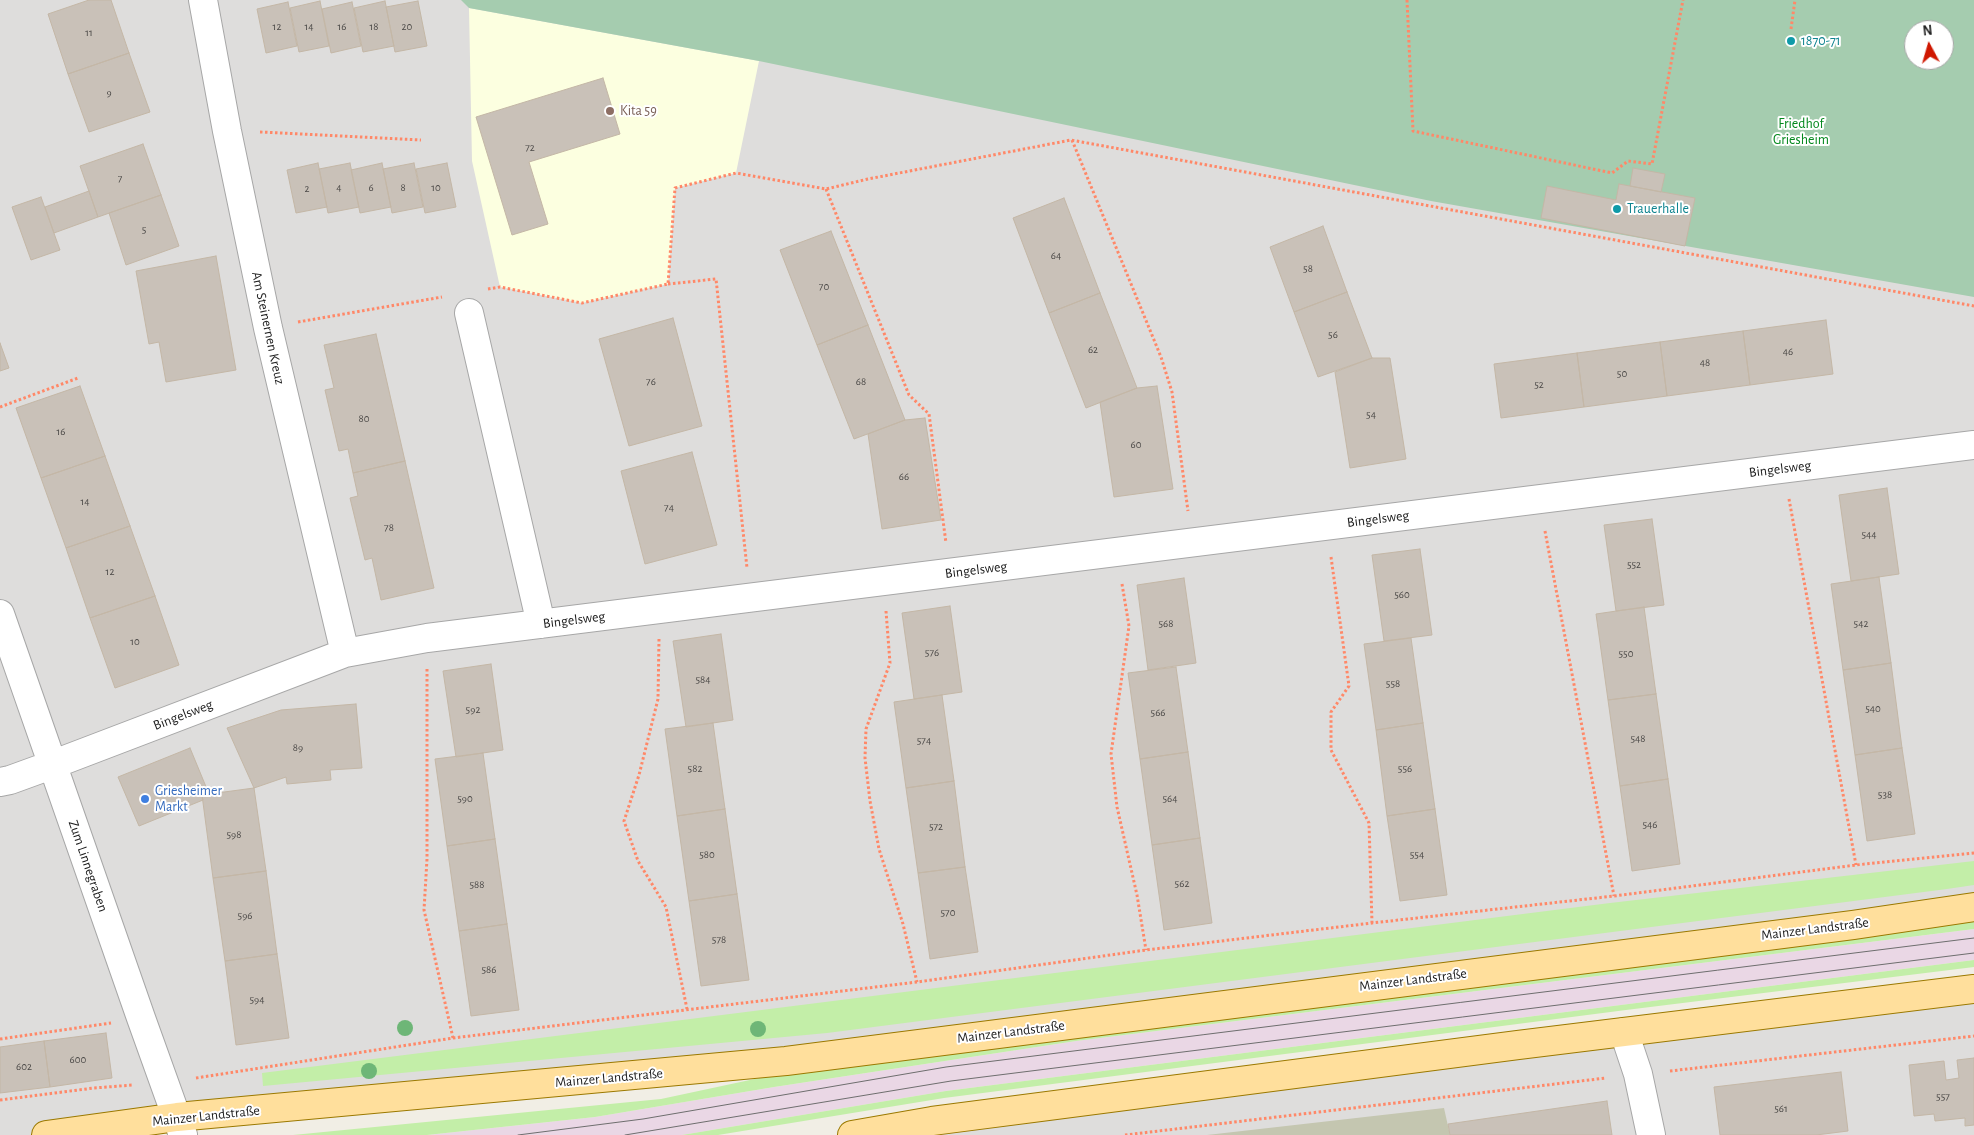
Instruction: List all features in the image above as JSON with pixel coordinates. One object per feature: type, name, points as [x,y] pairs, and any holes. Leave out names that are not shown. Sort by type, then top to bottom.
[{"type":"main road","name":"Mainzer Landstraße","points":[[46,1135],[180,1126],[786,1061],[1854,925],[1974,906]]},
{"type":"main road","points":[[852,1135],[941,1120],[1974,989]]},
{"type":"street","name":"Am Steinernen Kreuz","points":[[203,0],[227,131],[268,328],[345,653]]},
{"type":"street","points":[[467,299],[541,624]]},
{"type":"street","name":"Bingelsweg","points":[[0,782],[54,764],[345,653],[427,638],[1974,445]]},
{"type":"street","name":"Zum Linnegraben","points":[[0,614],[180,1126]]},
{"type":"street","points":[[1624,1032],[1638,1074],[1651,1135]]},
{"type":"path","points":[[1407,0],[1413,131],[1612,173],[1628,161],[1652,164],[1683,0]]},
{"type":"path","points":[[1791,29],[1795,0]]},
{"type":"path","points":[[227,131],[421,140]]},
{"type":"path","points":[[1071,140],[1161,357],[1172,392],[1192,543]]},
{"type":"path","points":[[668,284],[675,188],[736,173],[826,189],[868,179],[1071,140],[1974,306]]},
{"type":"path","points":[[826,189],[909,395],[929,414],[950,573]]},
{"type":"path","points":[[268,328],[467,299],[500,287],[582,302],[668,284],[716,279],[751,598]]},
{"type":"path","points":[[0,407],[78,378]]},
{"type":"path","points":[[1784,468],[1856,865]]},
{"type":"path","points":[[1539,499],[1614,896]]},
{"type":"path","points":[[1326,526],[1349,686],[1331,712],[1331,750],[1368,823],[1372,923]]},
{"type":"path","points":[[1118,552],[1129,626],[1111,754],[1117,807],[1146,950]]},
{"type":"path","points":[[884,581],[890,664],[866,729],[865,758],[870,801],[879,849],[903,924],[917,982]]},
{"type":"path","points":[[659,609],[658,699],[639,775],[624,821],[638,861],[666,907],[687,1009]]},
{"type":"path","points":[[427,638],[427,839],[424,910],[453,1038]]},
{"type":"path","points":[[0,1100],[94,1088],[166,1083],[248,1068],[453,1038],[917,982],[1146,950],[1614,896],[1856,865],[1974,853]]},
{"type":"path","points":[[0,1039],[141,1018]]},
{"type":"path","points":[[1126,1135],[1974,1036]]},
{"type":"shaded area","points":[[0,0],[1974,0],[1974,907],[46,1135],[0,1135]]},
{"type":"shaded area","name":"Kita 59","points":[[469,8],[759,61],[736,173],[675,188],[668,284],[582,303],[500,287],[472,161]]},
{"type":"shaded area","points":[[1974,929],[1974,960],[946,1091],[682,1135],[427,1135],[595,1117],[774,1087],[1076,1041]]},
{"type":"shaded area","points":[[1974,989],[1974,1135],[852,1135]]},
{"type":"shaded area","points":[[1444,1108],[1450,1135],[1207,1135]]},
{"type":"green space","name":"Friedhof Griesheim","points":[[461,0],[1974,0],[1974,297],[1431,201],[759,61],[469,8]]},
{"type":"green space","points":[[1974,861],[1974,885],[1947,889],[827,1033],[263,1086],[262,1073],[1610,903]]},
{"type":"green space","points":[[1974,918],[1974,929],[1076,1041],[774,1087],[595,1117],[427,1135],[293,1135],[661,1099],[792,1071]]},
{"type":"green space","points":[[1974,960],[1974,967],[944,1098],[718,1135],[682,1135],[946,1091]]},
{"type":"building","points":[[89,0],[111,0],[129,53],[68,74],[48,14]]},
{"type":"building","points":[[320,1],[329,46],[299,52],[290,8]]},
{"type":"building","points":[[385,1],[394,46],[363,52],[354,8]]},
{"type":"building","points":[[418,1],[427,46],[395,52],[386,7]]},
{"type":"building","points":[[288,2],[297,46],[266,53],[257,9]]},
{"type":"building","points":[[352,2],[361,46],[331,53],[322,9]]},
{"type":"building","points":[[129,53],[150,112],[89,132],[68,74]]},
{"type":"building","points":[[603,78],[620,134],[529,162],[548,224],[512,235],[476,117]]},
{"type":"building","points":[[143,144],[161,195],[98,217],[80,166]]},
{"type":"building","points":[[318,163],[327,207],[296,213],[287,170]]},
{"type":"building","points":[[350,163],[359,207],[328,213],[319,169]]},
{"type":"building","points":[[382,163],[391,207],[360,213],[351,170]]},
{"type":"building","points":[[414,163],[423,207],[392,213],[383,169]]},
{"type":"building","points":[[447,163],[456,207],[425,213],[416,169]]},
{"type":"building","points":[[1633,168],[1665,174],[1661,192],[1630,186]]},
{"type":"building","name":"Trauerhalle","points":[[1619,184],[1695,198],[1685,246],[1541,218],[1547,186],[1616,200]]},
{"type":"building","points":[[89,191],[98,217],[54,233],[45,207]]},
{"type":"building","points":[[161,195],[179,246],[126,265],[109,213]]},
{"type":"building","points":[[41,197],[60,250],[31,260],[12,207]]},
{"type":"building","points":[[1064,198],[1100,293],[1049,313],[1013,218]]},
{"type":"building","points":[[1323,226],[1347,292],[1294,312],[1270,247]]},
{"type":"building","points":[[831,231],[868,325],[817,345],[780,250]]},
{"type":"building","points":[[216,256],[236,370],[166,382],[159,342],[149,344],[136,271]]},
{"type":"building","points":[[1347,292],[1372,358],[1318,377],[1294,312]]},
{"type":"building","points":[[1100,293],[1137,388],[1086,408],[1049,313]]},
{"type":"building","points":[[673,318],[702,426],[629,446],[599,339]]},
{"type":"building","points":[[1826,320],[1833,374],[1750,385],[1743,331]]},
{"type":"building","points":[[868,325],[905,420],[854,439],[817,345]]},
{"type":"building","points":[[1743,331],[1750,385],[1667,396],[1660,342]]},
{"type":"building","points":[[376,334],[405,461],[353,473],[348,449],[339,451],[325,390],[334,388],[324,345]]},
{"type":"building","points":[[1660,342],[1667,396],[1584,407],[1577,353]]},
{"type":"building","points":[[0,343],[9,368],[0,371]]},
{"type":"building","points":[[1577,353],[1584,407],[1501,418],[1494,364]]},
{"type":"building","points":[[1372,358],[1390,358],[1406,459],[1350,468],[1335,372]]},
{"type":"building","points":[[80,386],[105,456],[41,478],[16,408]]},
{"type":"building","points":[[1157,386],[1173,489],[1114,497],[1100,402],[1137,388]]},
{"type":"building","points":[[925,418],[941,520],[882,529],[868,434],[905,420]]},
{"type":"building","points":[[692,452],[717,545],[645,564],[621,471]]},
{"type":"building","points":[[105,456],[130,526],[66,548],[41,478]]},
{"type":"building","points":[[405,461],[434,588],[381,600],[372,558],[365,560],[350,498],[358,496],[353,473]]},
{"type":"building","points":[[1887,488],[1899,574],[1851,581],[1839,495]]},
{"type":"building","points":[[1652,519],[1664,605],[1616,611],[1604,525]]},
{"type":"building","points":[[130,526],[155,596],[90,618],[66,548]]},
{"type":"building","points":[[1420,549],[1432,635],[1384,641],[1372,555]]},
{"type":"building","points":[[1879,577],[1891,663],[1843,670],[1831,584]]},
{"type":"building","points":[[1184,578],[1196,663],[1148,670],[1137,585]]},
{"type":"building","points":[[155,596],[179,665],[115,688],[90,618]]},
{"type":"building","points":[[950,606],[962,692],[914,699],[902,613]]},
{"type":"building","points":[[1644,607],[1656,694],[1608,700],[1596,614]]},
{"type":"building","points":[[721,634],[733,720],[686,727],[673,641]]},
{"type":"building","points":[[1411,638],[1423,723],[1376,730],[1364,644]]},
{"type":"building","points":[[1891,663],[1902,748],[1855,755],[1843,670]]},
{"type":"building","points":[[491,664],[503,750],[456,757],[443,671]]},
{"type":"building","points":[[1176,667],[1188,752],[1140,759],[1128,673]]},
{"type":"building","points":[[1656,694],[1668,779],[1620,786],[1608,700]]},
{"type":"building","points":[[942,695],[954,781],[906,788],[894,702]]},
{"type":"building","points":[[356,704],[362,768],[330,770],[331,780],[287,784],[286,777],[254,788],[227,728],[281,710]]},
{"type":"building","points":[[713,723],[725,809],[677,816],[665,729]]},
{"type":"building","points":[[1423,723],[1435,809],[1387,816],[1376,730]]},
{"type":"building","points":[[190,748],[209,794],[202,795],[203,800],[139,826],[118,777]]},
{"type":"building","points":[[1902,748],[1915,834],[1867,841],[1855,755]]},
{"type":"building","points":[[1188,752],[1200,838],[1152,845],[1140,759]]},
{"type":"building","points":[[483,753],[495,839],[447,846],[435,759]]},
{"type":"building","points":[[1668,779],[1680,864],[1632,871],[1620,786]]},
{"type":"building","points":[[954,781],[965,867],[918,873],[906,788]]},
{"type":"building","points":[[254,788],[266,871],[213,878],[202,795]]},
{"type":"building","points":[[725,809],[737,894],[689,901],[677,816]]},
{"type":"building","points":[[1435,809],[1447,895],[1400,901],[1387,816]]},
{"type":"building","points":[[1200,838],[1212,923],[1164,930],[1152,845]]},
{"type":"building","points":[[495,839],[507,924],[459,931],[447,846]]},
{"type":"building","points":[[965,867],[978,952],[930,959],[918,873]]},
{"type":"building","points":[[266,871],[277,954],[225,961],[213,878]]},
{"type":"building","points":[[737,894],[749,980],[701,986],[689,901]]},
{"type":"building","points":[[507,924],[519,1010],[471,1016],[459,931]]},
{"type":"building","points":[[277,954],[289,1038],[236,1045],[225,961]]},
{"type":"building","points":[[106,1033],[112,1078],[50,1087],[44,1041]]},
{"type":"building","points":[[44,1041],[50,1087],[0,1093],[0,1047]]},
{"type":"building","points":[[1974,1058],[1974,1125],[1965,1126],[1965,1118],[1935,1121],[1934,1114],[1914,1116],[1909,1065],[1944,1061],[1946,1080],[1959,1078],[1957,1060]]},
{"type":"building","points":[[1841,1072],[1848,1131],[1816,1135],[1720,1135],[1714,1087]]},
{"type":"building","points":[[1607,1101],[1612,1135],[1450,1135],[1448,1124]]},
{"type":"tram line","points":[[518,1135],[643,1119],[946,1067],[1974,938]]},
{"type":"tram line","points":[[625,1135],[951,1081],[1974,953]]},
{"type":"place","name":"1870-71","points":[[1791,41]]},
{"type":"place","name":"Kita 59","points":[[610,111]]},
{"type":"place","name":"Trauerhalle","points":[[1617,209]]},
{"type":"place","name":"Griesheimer Markt","points":[[145,799]]}]
